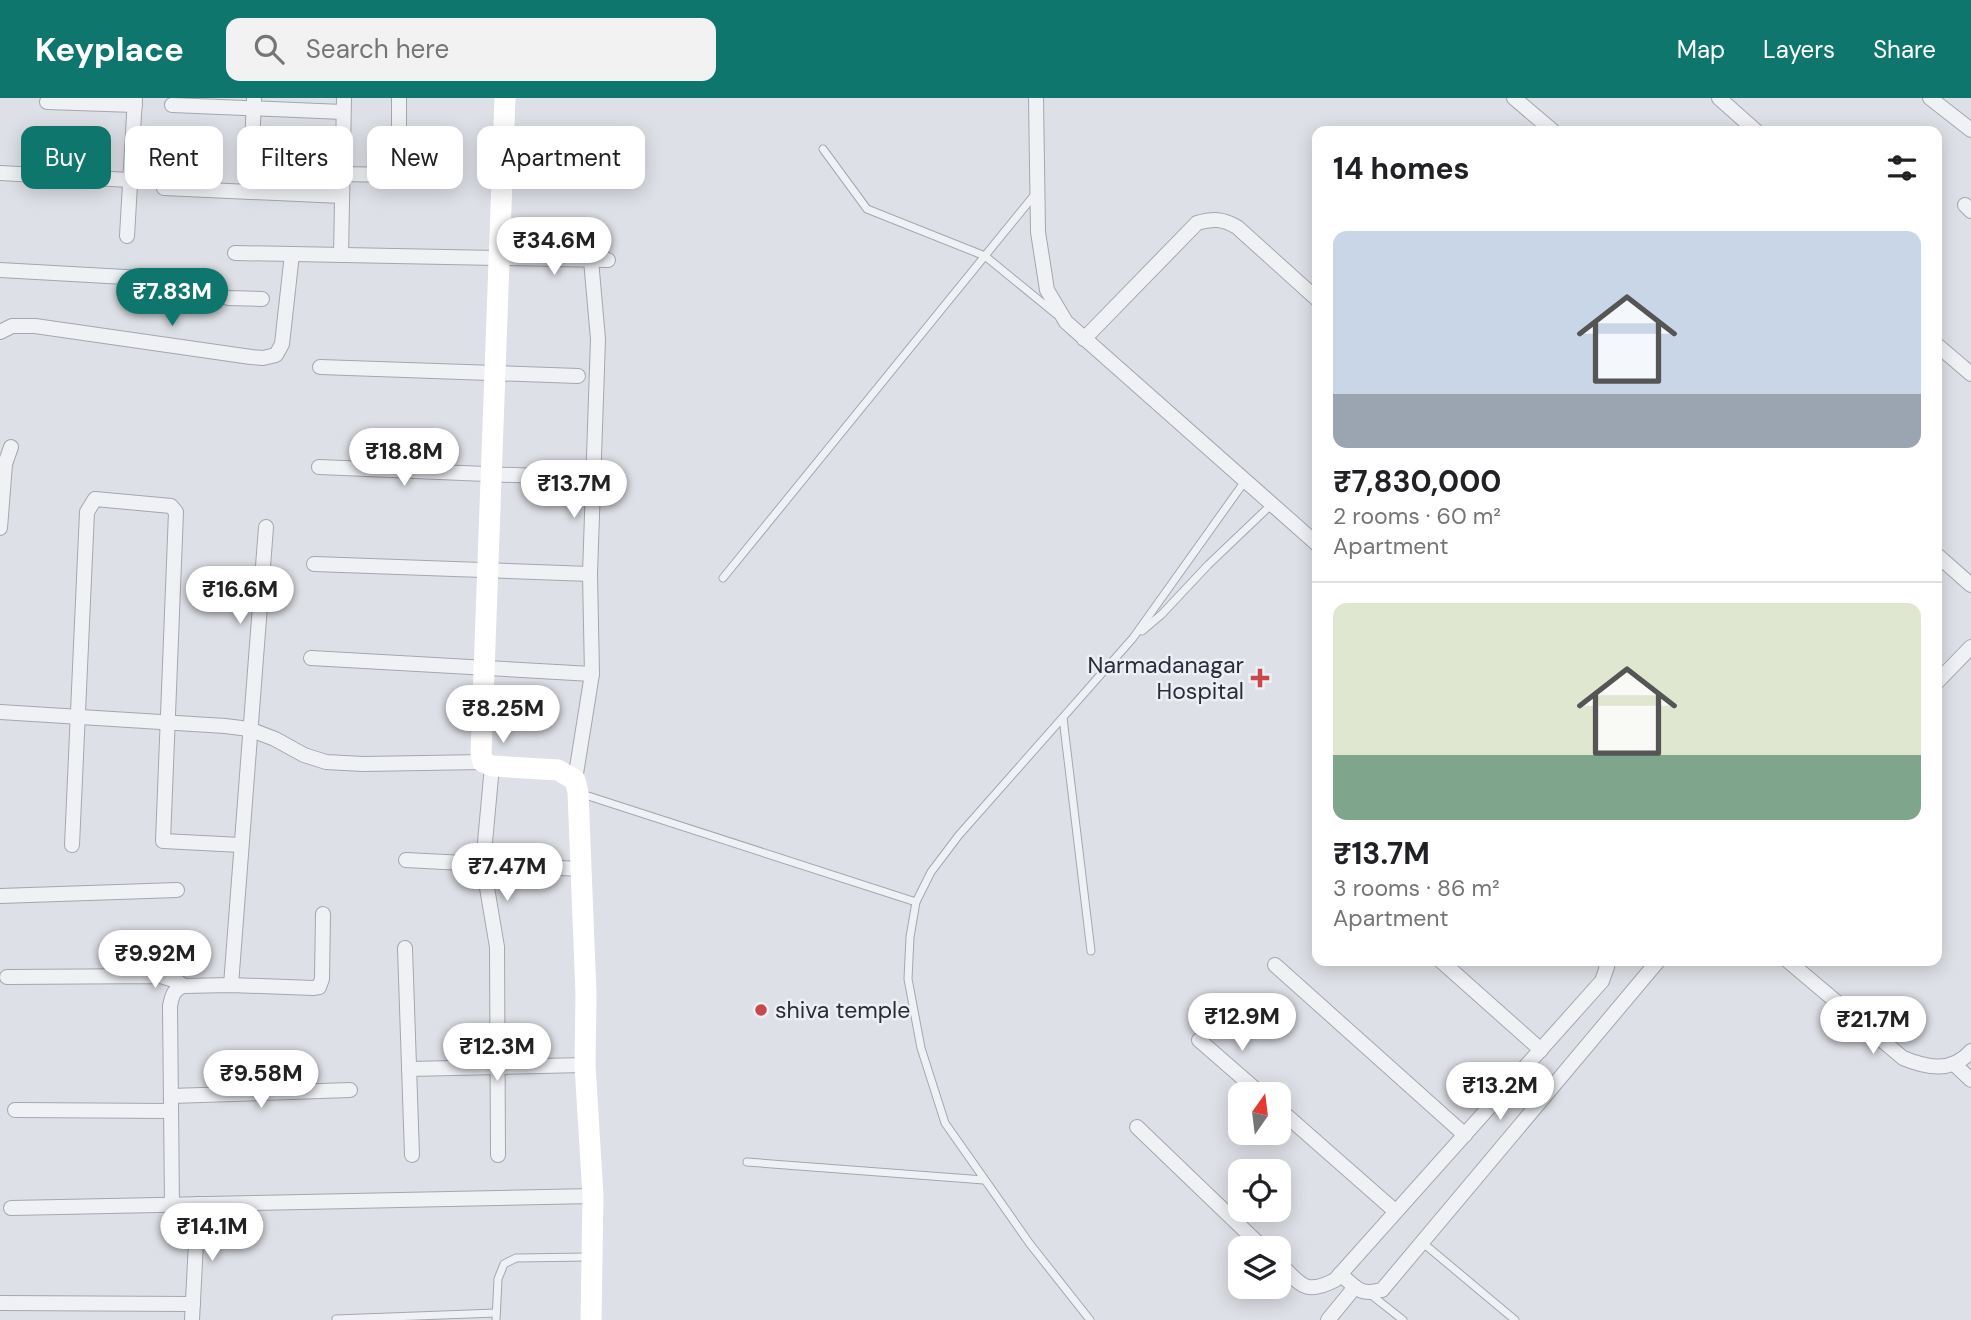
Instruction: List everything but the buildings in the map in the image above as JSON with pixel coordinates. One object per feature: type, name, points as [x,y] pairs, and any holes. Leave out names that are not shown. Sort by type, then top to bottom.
[{"type":"main road","points":[[504,126],[505,98]]},
{"type":"main road","points":[[503,189],[481,744],[487,764],[558,770],[576,786],[586,994],[585,1065],[593,1196],[591,1320]]},
{"type":"street","points":[[353,174],[392,175],[396,172],[399,158],[399,98]]},
{"type":"street","points":[[1036,98],[1038,232],[1047,290],[1066,322],[1312,540]]},
{"type":"street","points":[[1514,98],[1547,126]]},
{"type":"street","points":[[1718,98],[1750,126]]},
{"type":"street","points":[[1930,98],[1971,130]]},
{"type":"street","points":[[47,102],[135,101],[133,126]]},
{"type":"street","points":[[250,192],[254,103]]},
{"type":"street","points":[[172,105],[343,105],[343,126]]},
{"type":"street","points":[[0,173],[125,180]]},
{"type":"street","points":[[127,236],[130,189]]},
{"type":"street","points":[[186,189],[342,196]]},
{"type":"street","points":[[341,255],[342,189]]},
{"type":"street","points":[[1084,339],[1197,223],[1210,219],[1224,220],[1237,228],[1312,295]]},
{"type":"street","points":[[235,253],[608,260]]},
{"type":"street","points":[[0,332],[12,326],[35,326],[262,358],[276,355],[282,344],[292,254]]},
{"type":"street","points":[[576,786],[592,674],[590,574],[598,339],[590,260]]},
{"type":"street","points":[[0,270],[162,281],[229,299],[262,299]]},
{"type":"street","points":[[1942,349],[1971,374]]},
{"type":"street","points":[[320,367],[578,376]]},
{"type":"street","points":[[0,528],[3,467],[11,447]]},
{"type":"street","points":[[319,467],[584,478]]},
{"type":"street","points":[[72,845],[87,512],[94,499],[171,506],[176,512],[163,841],[241,845]]},
{"type":"street","points":[[231,985],[266,527]]},
{"type":"street","points":[[1942,559],[1971,585]]},
{"type":"street","points":[[314,564],[590,574]]},
{"type":"street","points":[[1942,677],[1971,647]]},
{"type":"street","points":[[311,658],[592,674]]},
{"type":"street","points":[[0,712],[249,729],[304,755],[326,762],[487,764],[484,864],[496,947],[498,1155]]},
{"type":"street","points":[[406,860],[580,869]]},
{"type":"street","points":[[0,896],[177,890]]},
{"type":"street","points":[[172,1204],[172,994],[183,986],[319,987],[323,914]]},
{"type":"street","points":[[405,948],[412,1156]]},
{"type":"street","points":[[1275,965],[1465,1135]]},
{"type":"street","points":[[1447,966],[1541,1050]]},
{"type":"street","points":[[1291,1274],[1304,1286],[1319,1288],[1335,1280],[1602,981],[1606,966]]},
{"type":"street","points":[[1340,1274],[1362,1292],[1382,1290],[1654,966]]},
{"type":"street","points":[[1794,966],[1903,1058],[1918,1065],[1955,1065],[1971,1051]]},
{"type":"street","points":[[7,977],[161,976],[183,986]]},
{"type":"street","points":[[1199,1040],[1247,1082]]},
{"type":"street","points":[[408,1069],[585,1065]]},
{"type":"street","points":[[1955,1065],[1971,1080]]},
{"type":"street","points":[[15,1110],[171,1104],[350,1090]]},
{"type":"street","points":[[1292,1120],[1395,1211]]},
{"type":"street","points":[[1137,1127],[1251,1236]]},
{"type":"street","points":[[11,1208],[593,1196]]},
{"type":"street","points":[[192,1320],[198,1204]]},
{"type":"street","points":[[1328,1320],[1355,1287]]},
{"type":"street","points":[[0,1303],[193,1304]]},
{"type":"lane","points":[[823,149],[867,209],[985,256],[1066,322]]},
{"type":"lane","points":[[723,578],[1037,191]]},
{"type":"lane","points":[[1090,1320],[1030,1244],[945,1123],[920,1048],[908,979],[909,937],[916,902],[931,872],[959,835],[1133,638],[1245,480]]},
{"type":"lane","points":[[1133,638],[1162,614],[1208,565],[1272,504]]},
{"type":"lane","points":[[1063,718],[1091,951]]},
{"type":"lane","points":[[576,786],[916,902]]},
{"type":"lane","points":[[747,1162],[984,1180]]},
{"type":"lane","points":[[1422,1242],[1515,1320]]},
{"type":"lane","points":[[336,1319],[496,1317],[498,1279],[505,1264],[516,1258],[592,1257]]},
{"type":"lane","points":[[1370,1293],[1403,1320]]},
{"type":"place","name":"Narmadanagar Hospital","points":[[1260,678]]},
{"type":"place","name":"shiva temple","points":[[761,1010]]}]
